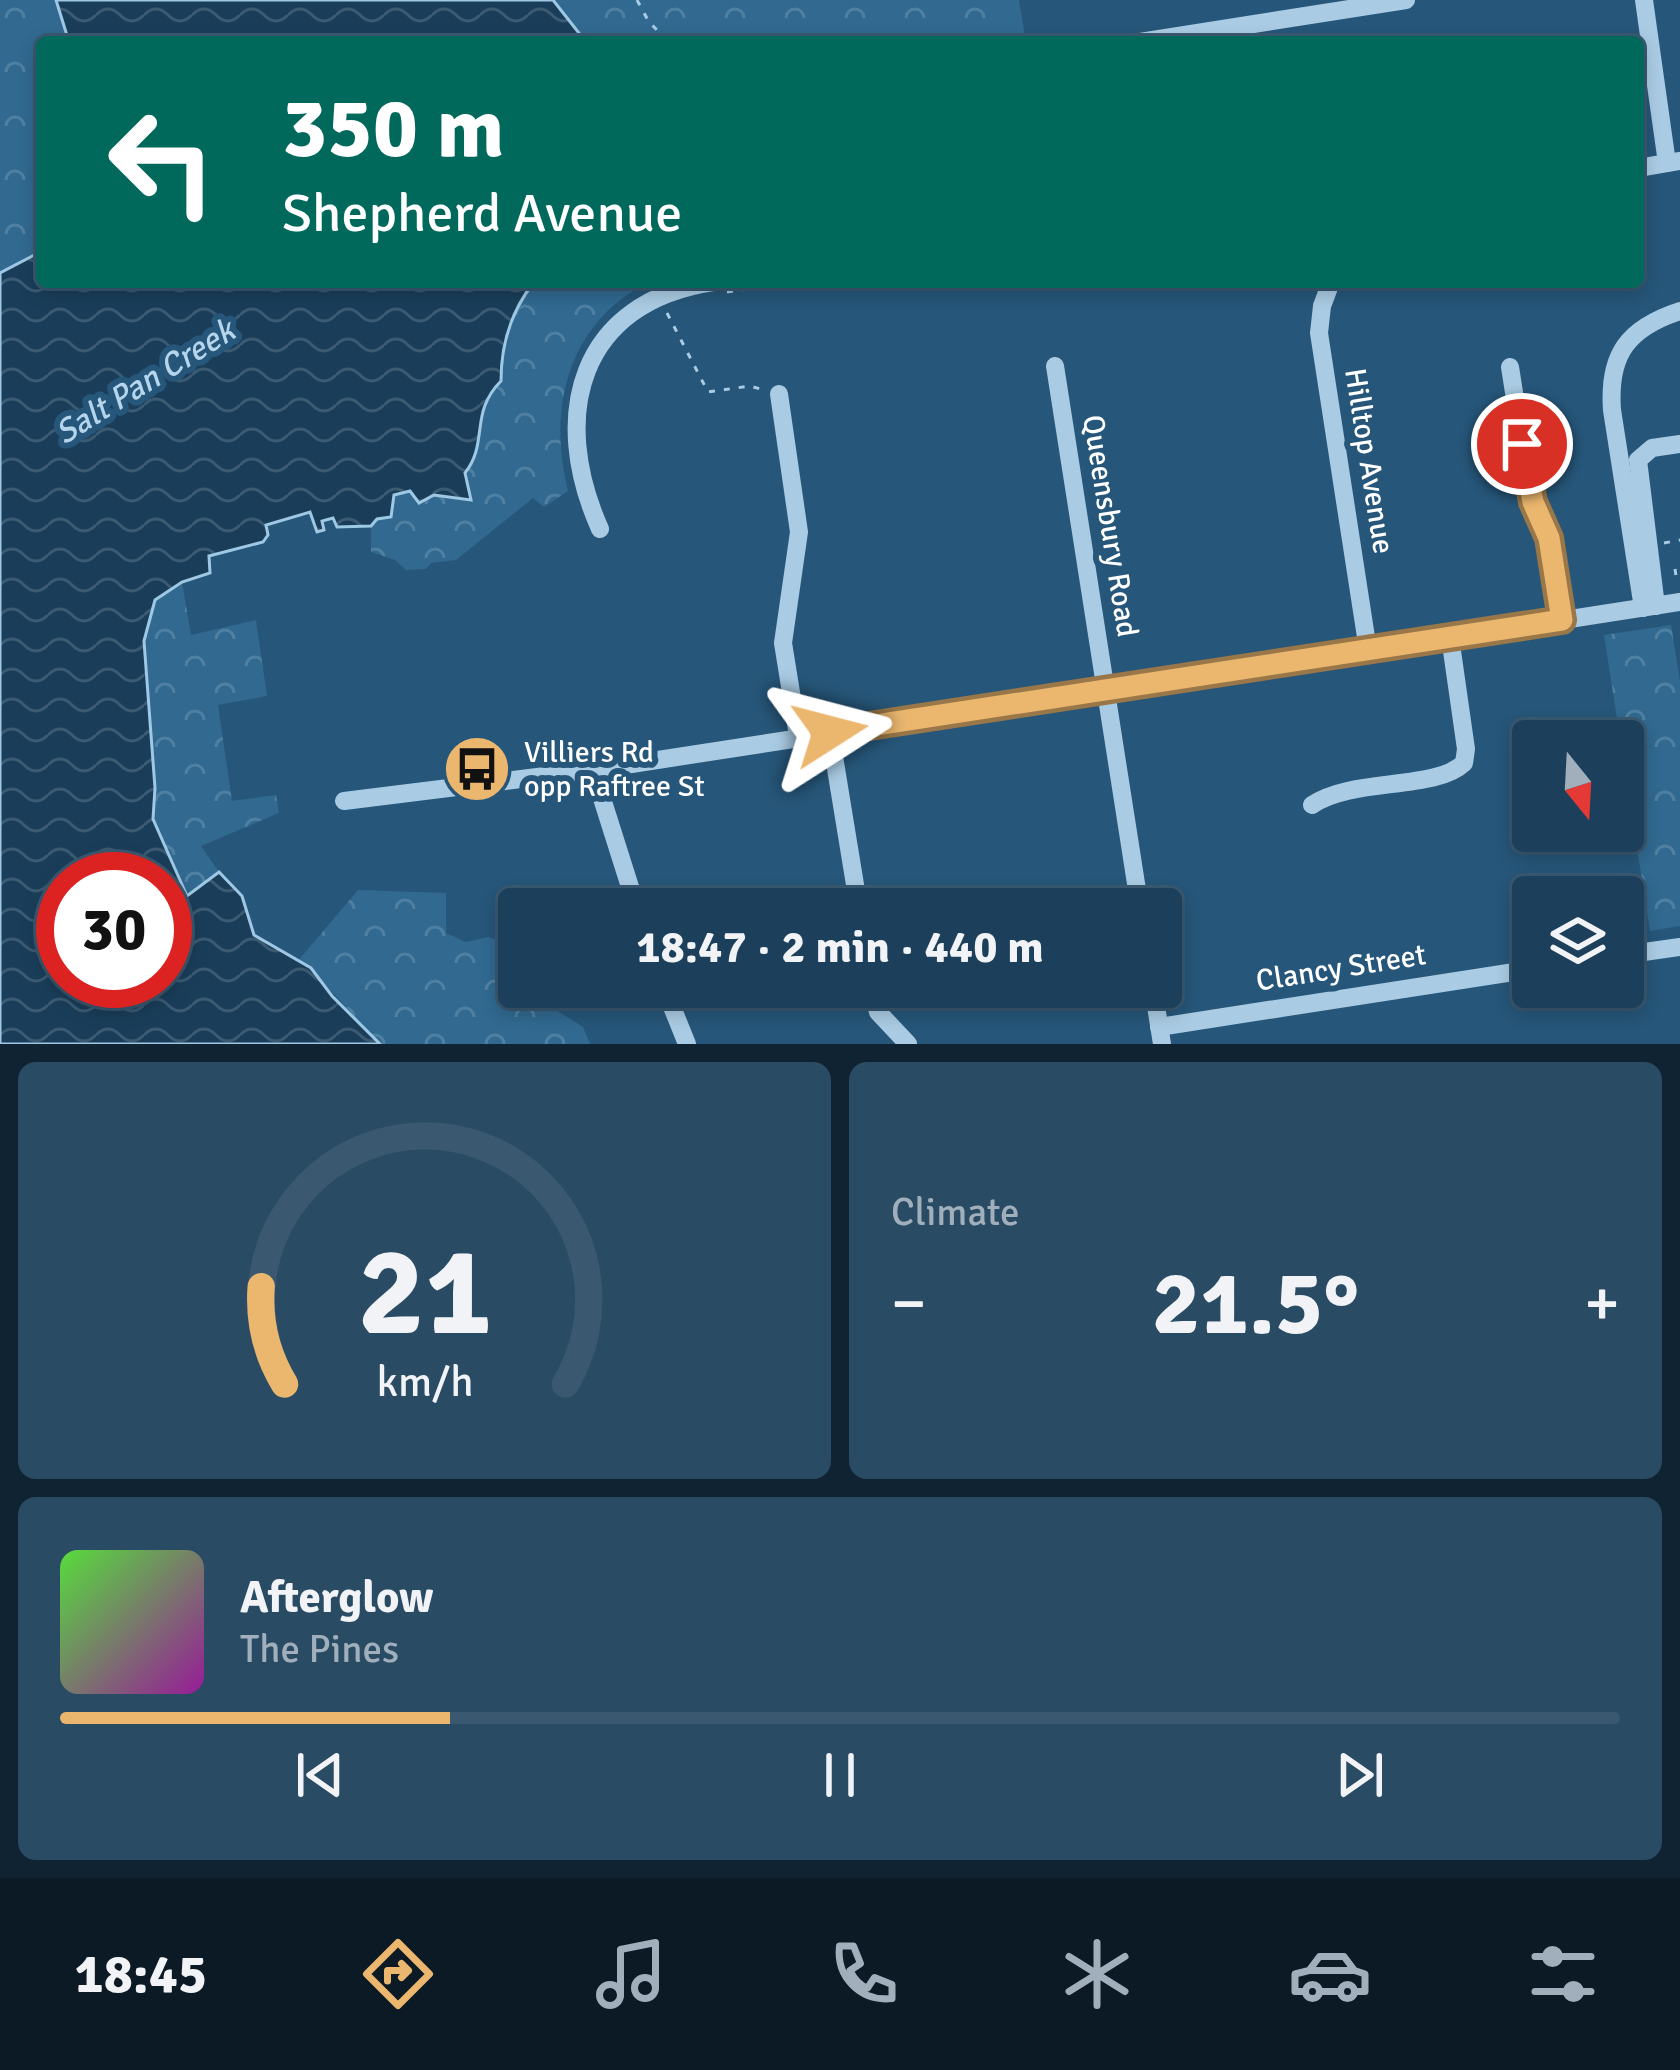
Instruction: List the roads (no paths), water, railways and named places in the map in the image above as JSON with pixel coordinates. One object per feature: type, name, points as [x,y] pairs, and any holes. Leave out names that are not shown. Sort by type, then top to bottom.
[{"type":"street","points":[[1178,36],[1406,0]]},
{"type":"street","points":[[1644,0],[1673,162]]},
{"type":"street","points":[[600,529],[585,490],[576,432],[586,367],[614,327],[658,295],[716,288]]},
{"type":"street","name":"Hilltop Avenue","points":[[1329,288],[1319,333],[1368,650]]},
{"type":"street","points":[[1650,607],[1612,410],[1612,382],[1625,343],[1633,334],[1680,311]]},
{"type":"street","name":"Queensbury Road","points":[[1055,366],[1137,888]]},
{"type":"street","points":[[1510,367],[1530,494],[1549,538],[1562,620]]},
{"type":"street","points":[[779,394],[799,532],[783,629],[798,736]]},
{"type":"street","points":[[1650,607],[1638,460],[1652,448],[1680,444]]},
{"type":"street","points":[[344,801],[593,770],[1650,607],[1678,593]]},
{"type":"street","points":[[1312,805],[1340,790],[1444,774],[1464,764],[1466,749],[1450,637]]},
{"type":"street","points":[[830,732],[856,888]]},
{"type":"street","points":[[593,770],[630,888]]},
{"type":"street","points":[[1644,952],[1680,946]]},
{"type":"street","name":"Clancy Street","points":[[1160,1035],[1512,973]]},
{"type":"street","points":[[672,1008],[687,1044]]},
{"type":"street","points":[[877,1008],[908,1044]]},
{"type":"water","points":[[56,0],[553,0],[581,36],[67,36]]},
{"type":"water","name":"Salt Pan Creek","points":[[36,254],[36,288],[530,288],[509,329],[501,381],[485,405],[476,450],[465,473],[471,500],[434,495],[419,503],[410,491],[394,495],[391,517],[377,519],[371,526],[337,527],[333,518],[322,521],[324,530],[317,532],[310,512],[266,525],[268,535],[263,542],[209,556],[210,573],[182,582],[155,600],[144,641],[153,819],[168,852],[36,852],[36,1008],[192,1008],[192,892],[219,872],[242,896],[254,935],[311,968],[380,1044],[0,1044],[0,273]]},
{"type":"place","name":"Villiers Rd opp Raftree St","points":[[477,769]]}]
